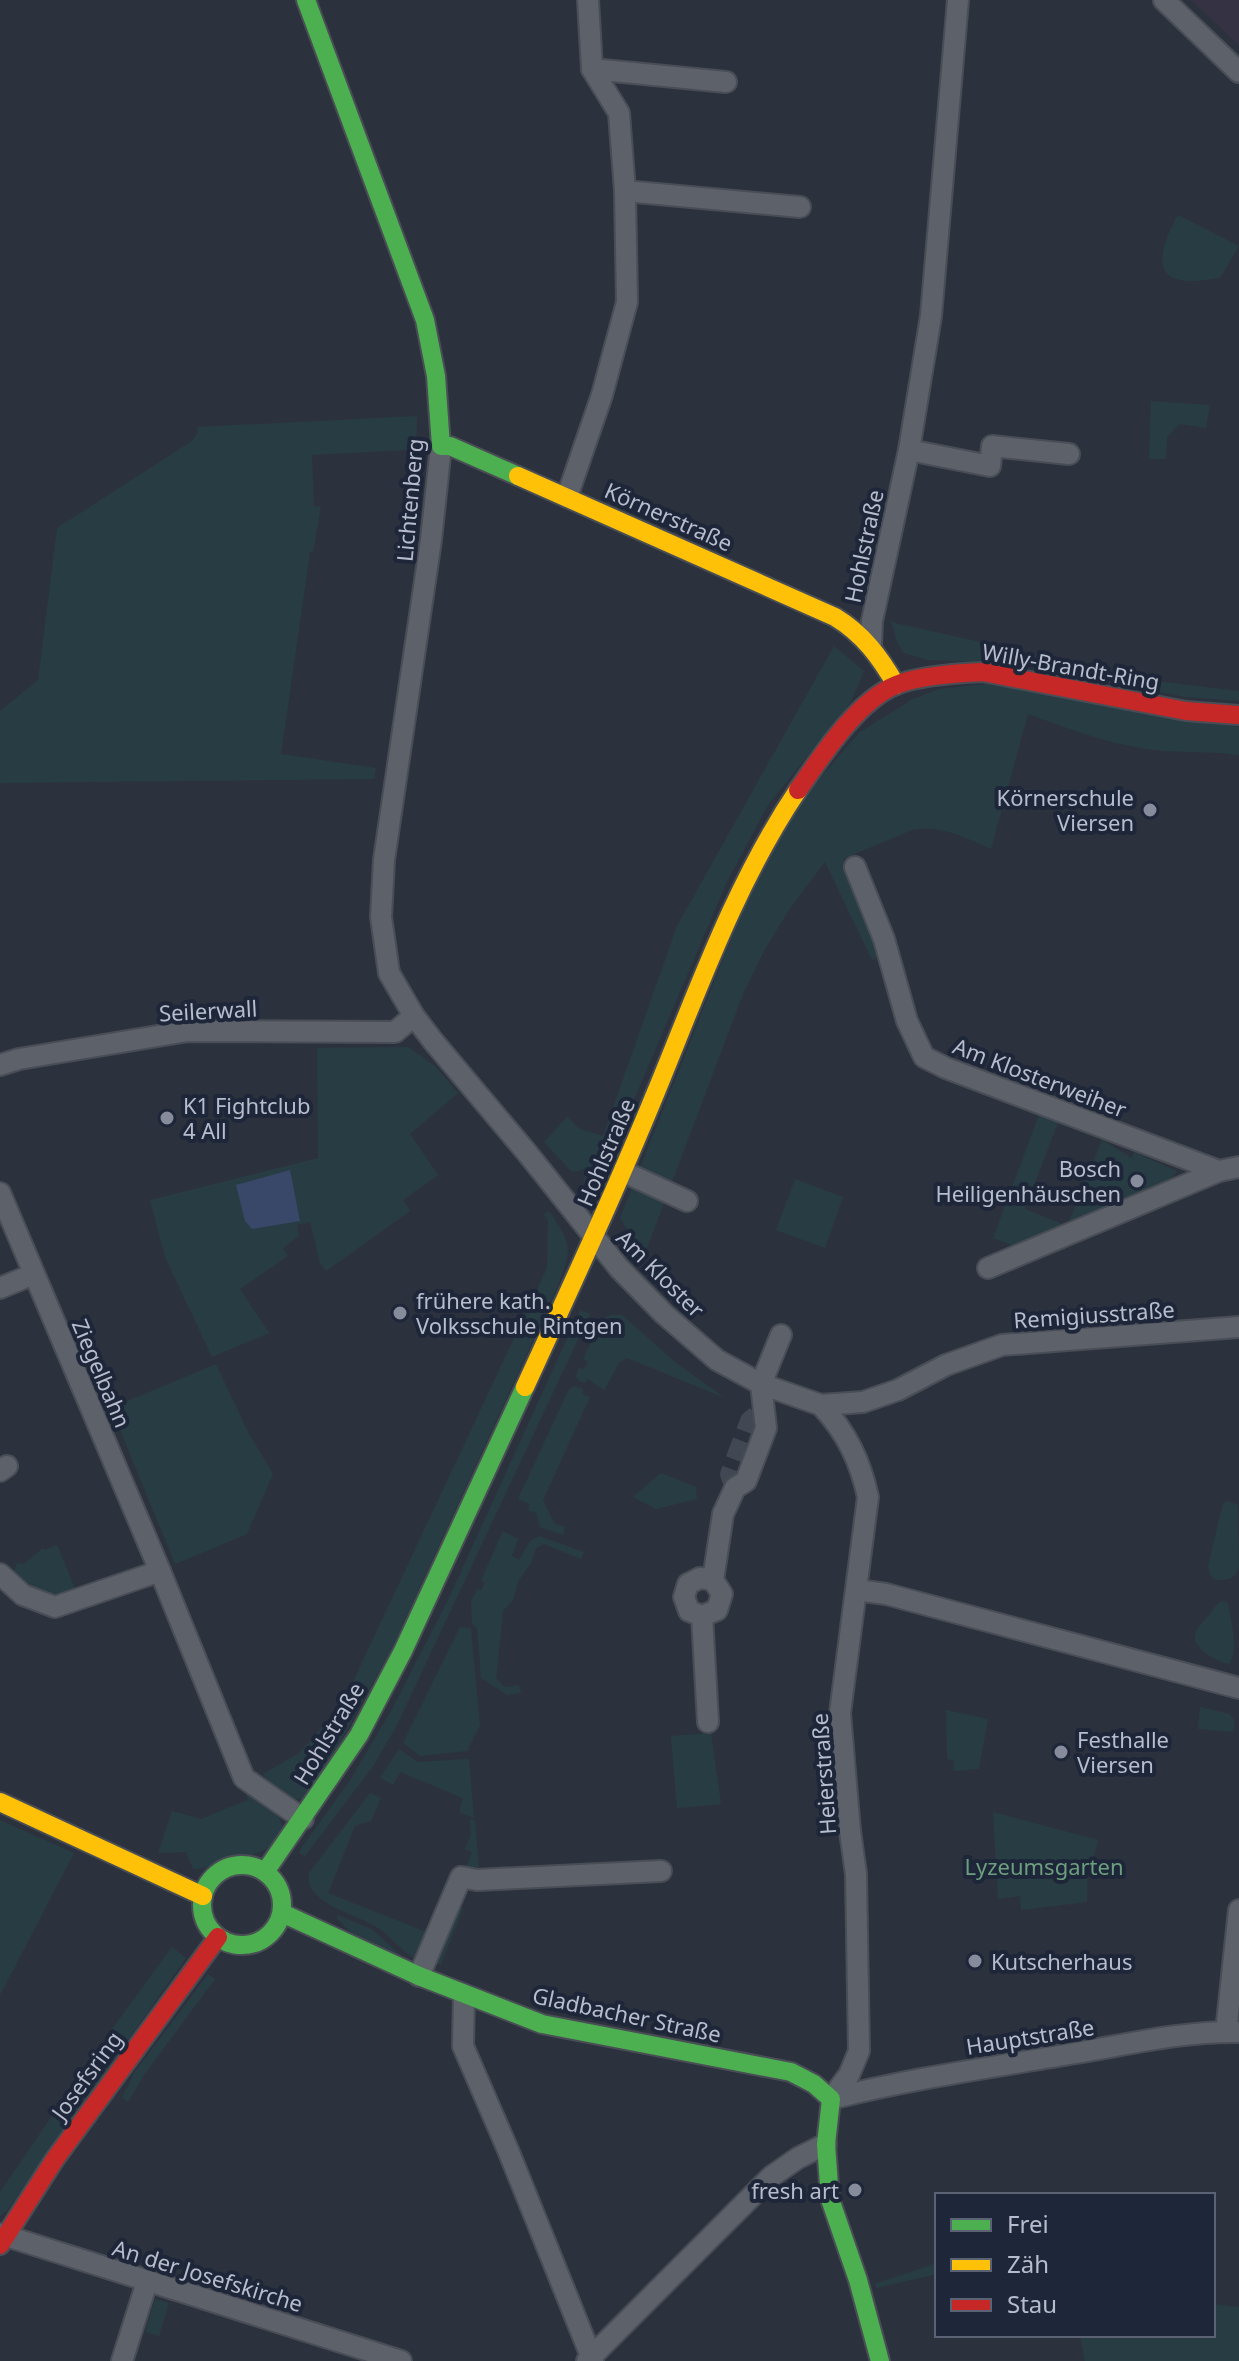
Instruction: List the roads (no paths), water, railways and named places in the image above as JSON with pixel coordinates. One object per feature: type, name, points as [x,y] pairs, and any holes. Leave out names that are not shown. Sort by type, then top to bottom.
[{"type":"main road","name":"Lichtenberg","points":[[306,0],[425,320],[436,376],[441,446]]},
{"type":"main road","name":"Körnerstraße","points":[[441,446],[450,446],[835,617],[854,627],[871,644]]},
{"type":"main road","points":[[871,644],[896,685]]},
{"type":"main road","name":"Willy-Brandt-Ring","points":[[896,685],[958,673],[983,672],[1186,711],[1239,715]]},
{"type":"main road","name":"Hohlstraße","points":[[265,1872],[359,1735],[403,1651],[594,1240],[727,920],[781,816],[826,750],[870,701],[896,685]]},
{"type":"main road","points":[[0,1802],[203,1896]]},
{"type":"main road","points":[[241,1864],[265,1872],[280,1890],[282,1913],[277,1925],[257,1943],[230,1943],[218,1937],[204,1919],[203,1896],[216,1873],[241,1864]]},
{"type":"main road","name":"Gladbacher Straße","points":[[282,1913],[419,1976],[542,2024],[791,2072],[814,2084],[831,2099]]},
{"type":"main road","name":"Josefsring","points":[[2,2238],[55,2159],[218,1937]]},
{"type":"main road","points":[[831,2099],[826,2144],[830,2199],[858,2280],[880,2361]]},
{"type":"street","points":[[567,497],[602,395],[627,302],[625,191],[619,113],[592,69],[588,0]]},
{"type":"street","name":"Hohlstraße","points":[[871,644],[872,621],[909,450],[931,316],[958,0]]},
{"type":"street","points":[[1164,0],[1239,72]]},
{"type":"street","points":[[592,69],[726,82]]},
{"type":"street","points":[[625,191],[800,207]]},
{"type":"street","name":"Lichtenberg","points":[[414,1016],[389,973],[381,917],[384,860],[431,540],[441,446]]},
{"type":"street","points":[[909,450],[990,466],[992,446],[1069,454]]},
{"type":"street","name":"Am Klosterweiher","points":[[855,867],[884,939],[907,1021],[924,1057],[946,1068],[1229,1169]]},
{"type":"street","name":"Seilerwall","points":[[0,1065],[19,1059],[188,1031],[395,1032],[414,1016]]},
{"type":"street","name":"Am Kloster","points":[[414,1016],[528,1154],[594,1240],[664,1314],[717,1360],[761,1384],[821,1405]]},
{"type":"street","points":[[988,1268],[1229,1169]]},
{"type":"street","points":[[624,1172],[687,1201]]},
{"type":"street","name":"Ziegelbahn","points":[[1,1196],[244,1778],[303,1819]]},
{"type":"street","points":[[0,1288],[34,1274]]},
{"type":"street","name":"Remigiusstraße","points":[[821,1405],[863,1402],[898,1390],[946,1365],[1002,1345],[1239,1327]]},
{"type":"street","points":[[708,1722],[702,1616],[717,1610],[722,1594],[713,1580],[723,1514],[735,1488],[746,1481],[766,1428],[761,1384],[781,1335]]},
{"type":"street","name":"Heierstraße","points":[[821,1405],[840,1426],[861,1467],[868,1497],[840,1713],[856,1874],[859,2051],[849,2075],[831,2099]]},
{"type":"street","points":[[0,1574],[23,1595],[55,1607],[160,1571]]},
{"type":"street","points":[[857,1590],[886,1594],[1239,1688]]},
{"type":"street","points":[[419,1976],[461,1877],[477,1880],[661,1871]]},
{"type":"street","points":[[1233,2032],[1239,1910]]},
{"type":"street","points":[[464,1995],[463,2046],[508,2150],[590,2360],[772,2176],[826,2144]]},
{"type":"street","name":"Hauptstraße","points":[[831,2099],[898,2082],[1133,2043],[1233,2032]]},
{"type":"street","name":"An der Josefskirche","points":[[2,2238],[401,2361]]},
{"type":"street","points":[[122,2361],[147,2282]]},
{"type":"water","points":[[290,1170],[300,1221],[252,1229],[245,1221],[236,1185]]},
{"type":"tunnel","points":[[735,1488],[730,1474],[750,1421],[763,1410]]},
{"type":"place","name":"Körnerschule Viersen","points":[[1150,810]]},
{"type":"place","name":"K1 Fightclub 4 All","points":[[167,1118]]},
{"type":"place","name":"Bosch Heiligenhäuschen","points":[[1137,1181]]},
{"type":"place","name":"frühere kath. Volksschule Rintgen","points":[[400,1313]]},
{"type":"place","name":"Festhalle Viersen","points":[[1061,1752]]},
{"type":"place","name":"Kutscherhaus","points":[[975,1961]]},
{"type":"place","name":"fresh art","points":[[855,2190]]},
{"type":"park label","name":"Lyzeumsgarten","points":[[1044,1866]]}]
